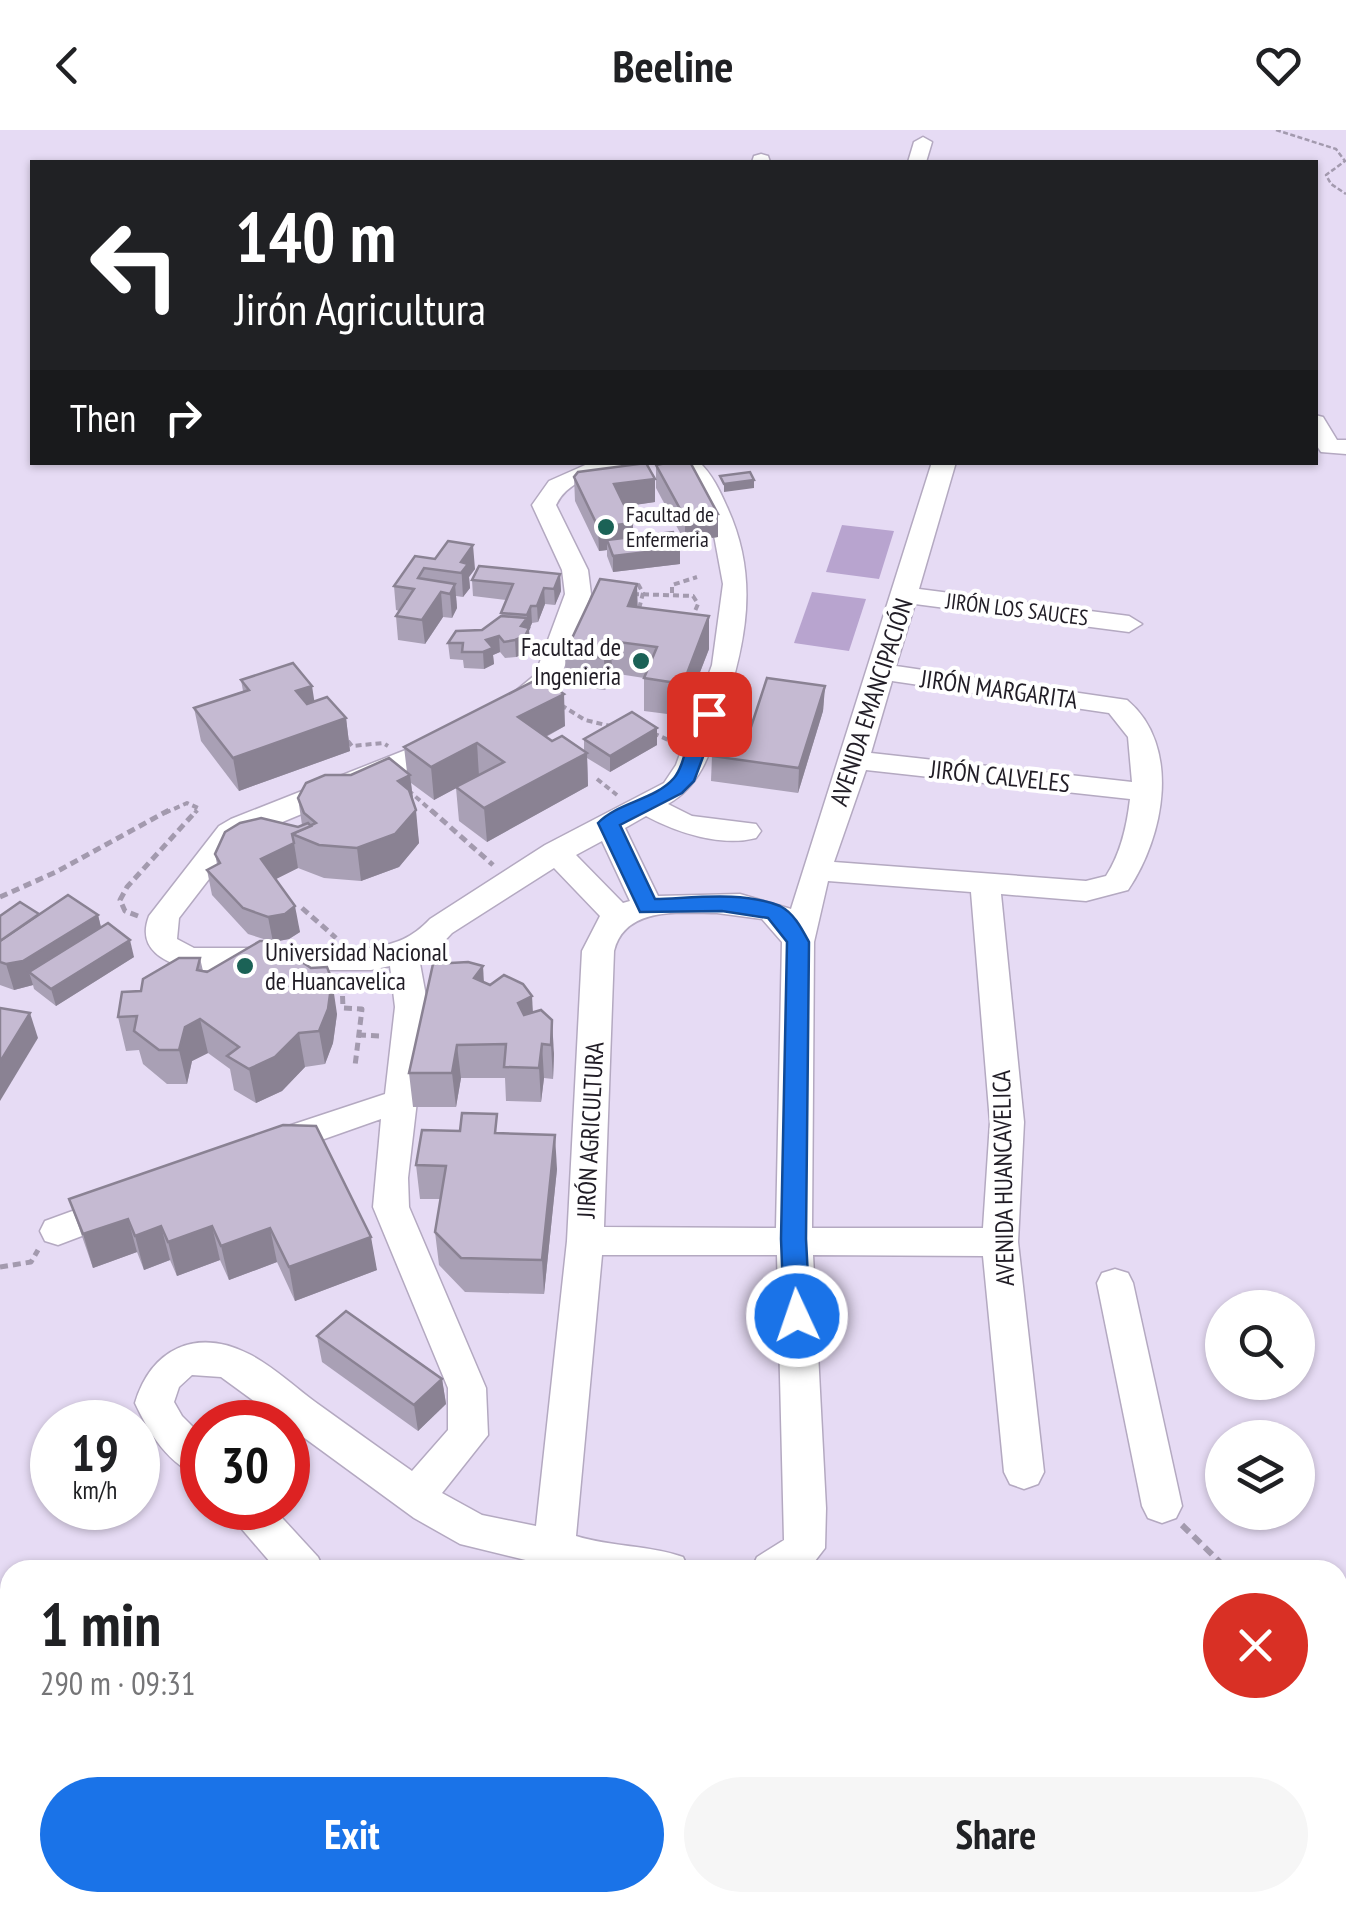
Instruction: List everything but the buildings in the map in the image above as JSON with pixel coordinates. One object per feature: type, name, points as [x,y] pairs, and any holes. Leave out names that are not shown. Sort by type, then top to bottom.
[{"type":"street","points":[[918,160],[923,142]]},
{"type":"street","points":[[1318,427],[1329,446],[1346,447]]},
{"type":"street","points":[[618,465],[560,482],[547,493],[544,505],[575,570],[578,594],[554,668],[538,690],[480,727],[395,765],[240,824],[160,924],[163,945],[194,959],[371,959],[402,953],[426,942],[441,926],[556,852],[674,789],[687,776],[732,649],[733,546],[696,470],[686,465]]},
{"type":"street","name":"AVENIDA EMANCIPACIÓN","points":[[790,1560],[804,1548],[806,1508],[794,1239],[798,942],[816,870],[855,760],[943,465]]},
{"type":"street","name":"JIRÓN LOS SAUCES","points":[[906,595],[1129,624]]},
{"type":"street","name":"JIRÓN MARGARITA","points":[[882,672],[1117,706],[1130,716],[1142,738],[1146,792]]},
{"type":"street","name":"JIRÓN CALVELES","points":[[855,760],[1146,792]]},
{"type":"street","points":[[816,870],[1086,891],[1117,883],[1132,858],[1146,792]]},
{"type":"street","points":[[645,804],[686,825],[746,831]]},
{"type":"street","points":[[608,823],[633,911]]},
{"type":"street","points":[[556,852],[633,911],[722,904],[775,912],[790,926],[798,942]]},
{"type":"street","name":"AVENIDA HUANCAVELICA","points":[[985,883],[1006,1122],[1000,1242],[1024,1472]]},
{"type":"street","name":"JIRÓN AGRICULTURA","points":[[554,1548],[585,1241],[598,952],[602,932],[633,911]]},
{"type":"street","points":[[402,953],[410,971],[413,994],[391,1206],[466,1388],[468,1435],[415,1496]]},
{"type":"street","points":[[248,1155],[368,1109],[400,1103]]},
{"type":"street","points":[[58,1231],[144,1196]]},
{"type":"street","points":[[585,1241],[1000,1242]]},
{"type":"street","points":[[1115,1283],[1162,1506]]},
{"type":"street","points":[[180,1439],[168,1428],[154,1403],[158,1384],[177,1364],[205,1356],[236,1365],[284,1400]]},
{"type":"street","points":[[310,1419],[415,1496],[474,1531],[594,1560]]},
{"type":"street","points":[[268,1530],[295,1560]]},
{"type":"path","points":[[1276,130],[1336,148],[1346,160],[1326,175],[1330,184],[1346,194]]},
{"type":"path","points":[[672,593],[672,585],[697,577]]},
{"type":"path","points":[[638,584],[642,594],[638,612]]},
{"type":"path","points":[[578,594],[693,596],[698,604],[688,628]]},
{"type":"path","points":[[538,690],[585,720],[606,726],[620,724]]},
{"type":"path","points":[[648,730],[695,754]]},
{"type":"path","points":[[340,732],[352,746],[383,742],[395,765],[510,880]]},
{"type":"path","points":[[0,896],[187,803],[198,808],[190,823],[128,880],[120,900],[125,911],[160,924]]},
{"type":"path","points":[[326,988],[342,986]]},
{"type":"path","points":[[0,1268],[31,1262],[41,1244],[58,1231]]},
{"type":"path","points":[[1162,1506],[1218,1560]]},
{"type":"shaded area","points":[[842,525],[894,531],[879,579],[826,572]]},
{"type":"shaded area","points":[[812,592],[866,599],[849,651],[794,643]]},
{"type":"place","name":"Facultad de Enfermeria","points":[[606,527]]},
{"type":"place","name":"Facultad de Ingenieria","points":[[641,661]]},
{"type":"place","name":"Universidad Nacional de Huancavelica","points":[[245,966]]},
{"type":"route","points":[[709,714],[687,776],[674,789],[608,823],[648,907],[722,904],[775,912],[790,926],[798,942],[794,1239],[797,1316]]}]
